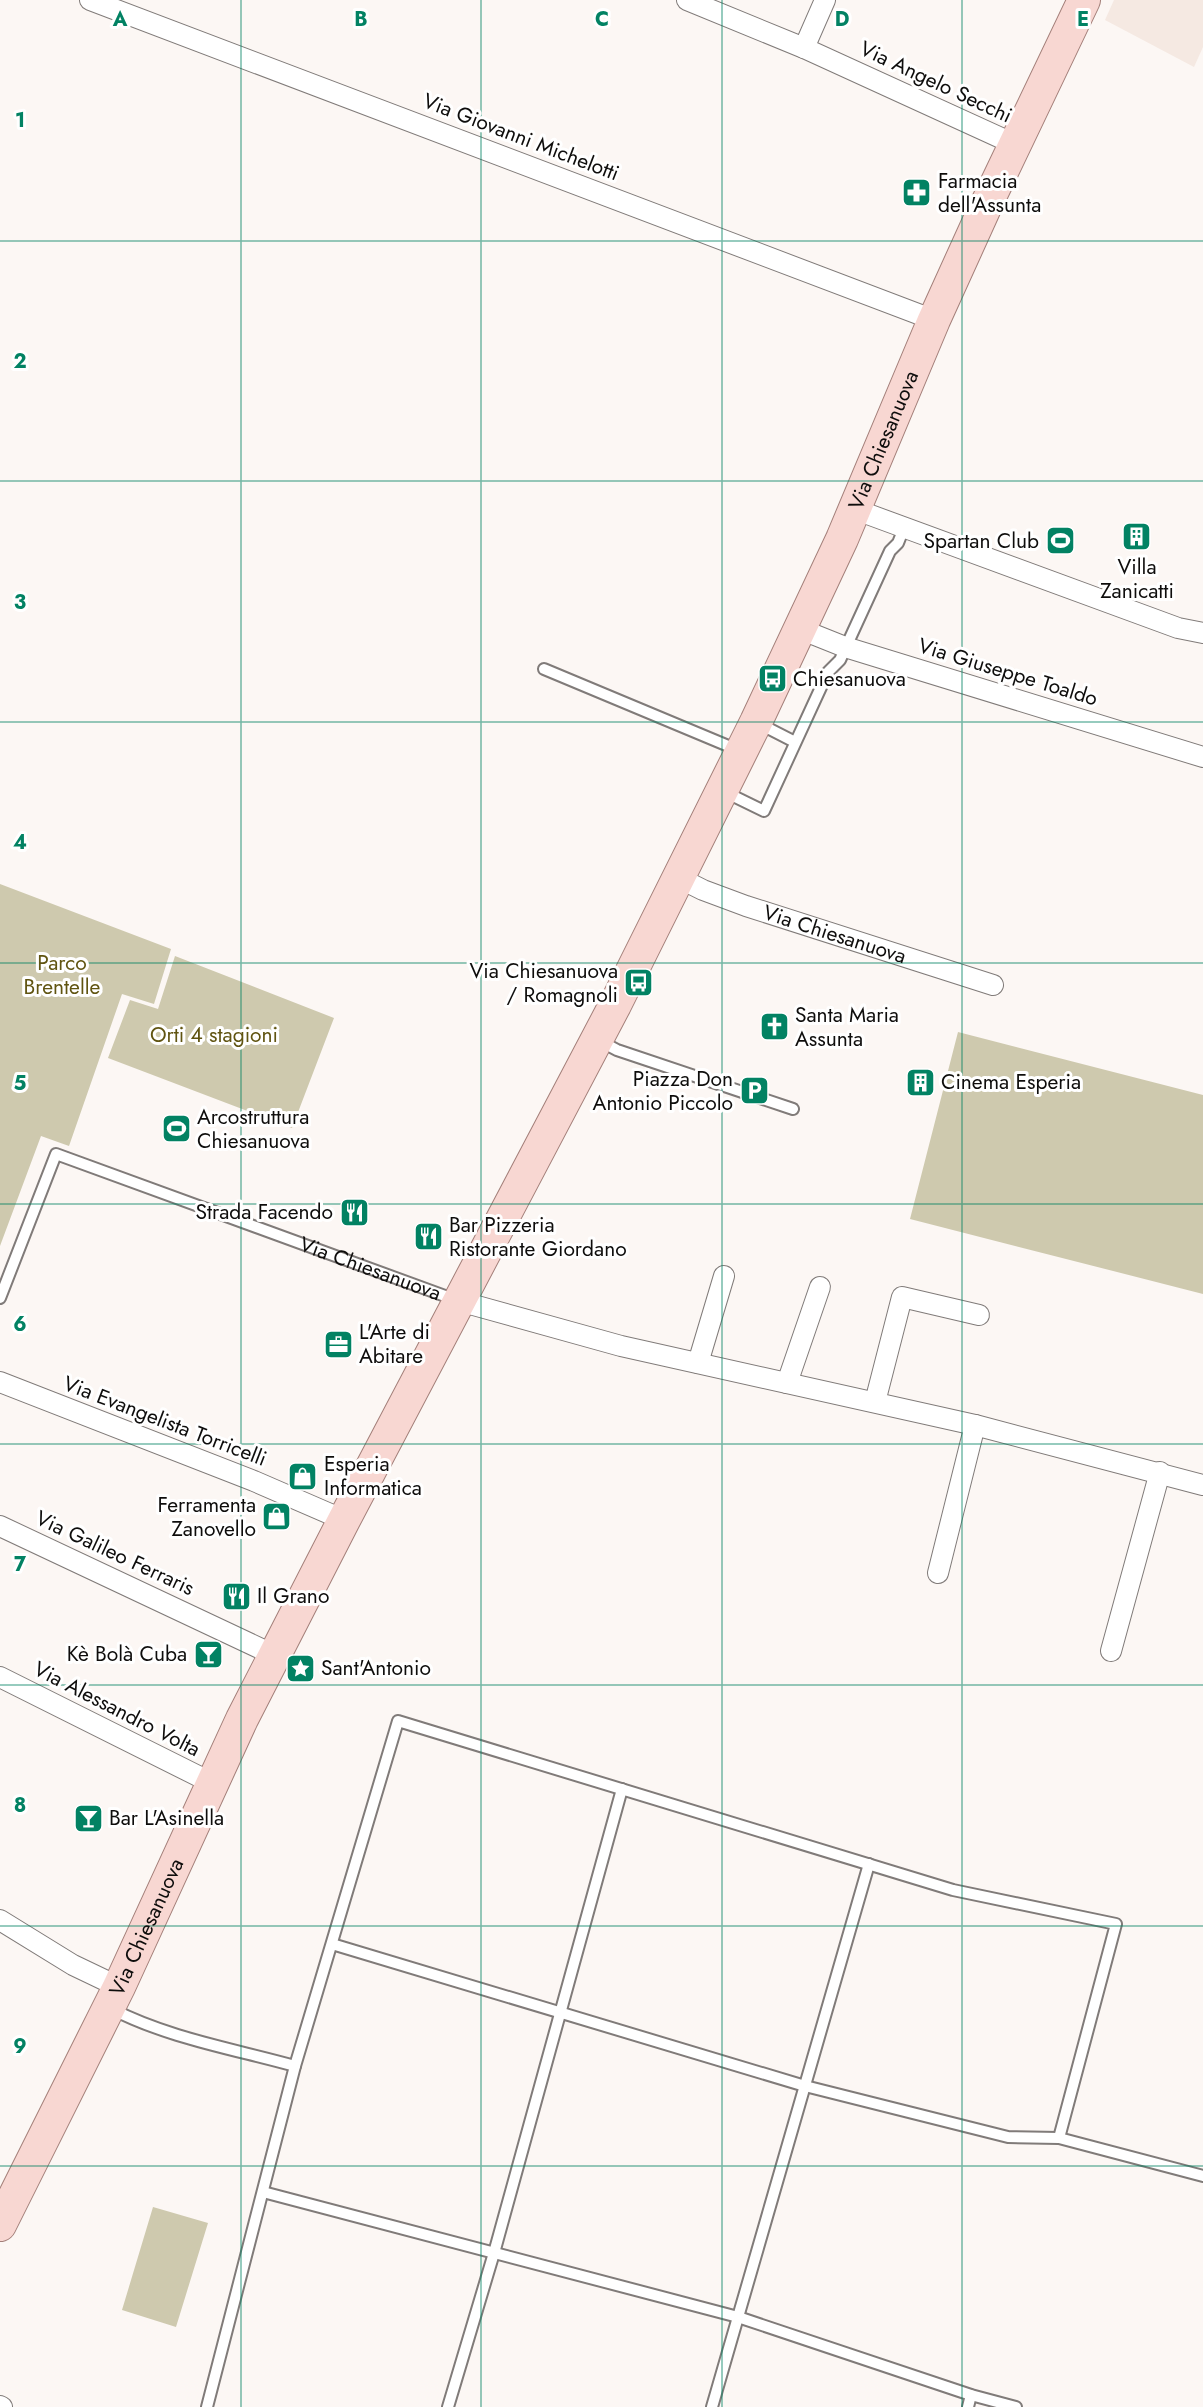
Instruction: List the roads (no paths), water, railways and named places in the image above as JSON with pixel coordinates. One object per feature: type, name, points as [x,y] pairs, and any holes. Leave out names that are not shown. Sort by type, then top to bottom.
[{"type":"main road","name":"Via Chiesanuova","points":[[0,2225],[114,1997],[212,1783],[274,1655],[597,1040],[756,722],[854,510],[934,320],[1014,144],[1084,0]]},
{"type":"street","name":"Via Giovanni Michelotti","points":[[90,0],[934,320]]},
{"type":"street","name":"Via Angelo Secchi","points":[[687,0],[804,48],[1014,144]]},
{"type":"street","points":[[804,48],[825,0]]},
{"type":"street","points":[[854,510],[1179,628],[1203,633]]},
{"type":"street","name":"Via Giuseppe Toaldo","points":[[800,629],[846,647],[1203,758]]},
{"type":"street","name":"Via Chiesanuova","points":[[678,877],[703,890],[746,906],[993,985]]},
{"type":"street","points":[[698,1363],[724,1276]]},
{"type":"street","points":[[788,1383],[820,1287]]},
{"type":"street","points":[[875,1402],[902,1297],[979,1316]]},
{"type":"street","points":[[459,1301],[621,1346],[975,1425],[1203,1485]]},
{"type":"street","name":"Via Evangelista Torricelli","points":[[0,1382],[254,1481],[344,1520]]},
{"type":"street","points":[[938,1573],[975,1425]]},
{"type":"street","points":[[1111,1651],[1160,1472]]},
{"type":"street","name":"Via Galileo Ferraris","points":[[0,1526],[274,1655]]},
{"type":"street","name":"Via Alessandro Volta","points":[[0,1677],[212,1783]]},
{"type":"street","points":[[1,1923],[73,1965],[114,1997]]},
{"type":"lane","points":[[722,791],[764,811],[828,672],[840,660],[890,551],[898,543],[904,528]]},
{"type":"lane","points":[[544,669],[741,751]]},
{"type":"lane","points":[[756,722],[795,742]]},
{"type":"lane","points":[[597,1040],[617,1050],[793,1109]]},
{"type":"lane","name":"Via Chiesanuova","points":[[0,1298],[56,1154],[459,1301]]},
{"type":"lane","points":[[207,2407],[295,2066],[398,1721],[953,1890],[1116,1924],[1059,2138]]},
{"type":"lane","points":[[448,2407],[494,2253],[622,1789]]},
{"type":"lane","points":[[712,2407],[869,1864]]},
{"type":"lane","points":[[332,1944],[805,2086],[1008,2137],[1059,2138],[1203,2176]]},
{"type":"lane","name":"Via Chiesanuova","points":[[114,1997],[137,2021],[171,2033],[295,2066]]},
{"type":"lane","points":[[263,2192],[738,2317],[971,2395],[1016,2407]]},
{"type":"lane","points":[[968,2407],[971,2395]]},
{"type":"place","name":"Farmacia dell'Assunta","points":[[917,193]]},
{"type":"place","name":"Villa Zanicatti","points":[[1137,536]]},
{"type":"place","name":"Spartan Club","points":[[1060,541]]},
{"type":"place","name":"Chiesanuova","points":[[772,679]]},
{"type":"place","name":"Via Chiesanuova / Romagnoli","points":[[639,983]]},
{"type":"place","name":"Santa Maria Assunta","points":[[774,1027]]},
{"type":"place","name":"Cinema Esperia","points":[[920,1082]]},
{"type":"place","name":"Piazza Don Antonio Piccolo","points":[[754,1091]]},
{"type":"place","name":"Arcostruttura Chiesanuova","points":[[176,1129]]},
{"type":"place","name":"Strada Facendo","points":[[354,1212]]},
{"type":"place","name":"Bar Pizzeria Ristorante Giordano","points":[[428,1237]]},
{"type":"place","name":"L'Arte di Abitare","points":[[338,1344]]},
{"type":"place","name":"Esperia Informatica","points":[[303,1476]]},
{"type":"place","name":"Ferramenta Zanovello","points":[[277,1517]]},
{"type":"place","name":"Il Grano","points":[[236,1596]]},
{"type":"place","name":"Kè Bolà Cuba","points":[[208,1654]]},
{"type":"place","name":"Sant'Antonio","points":[[300,1668]]},
{"type":"place","name":"Bar L'Asinella","points":[[88,1818]]},
{"type":"park label","name":"Parco Brentelle","points":[[62,975]]},
{"type":"park label","name":"Orti 4 stagioni","points":[[214,1035]]}]
